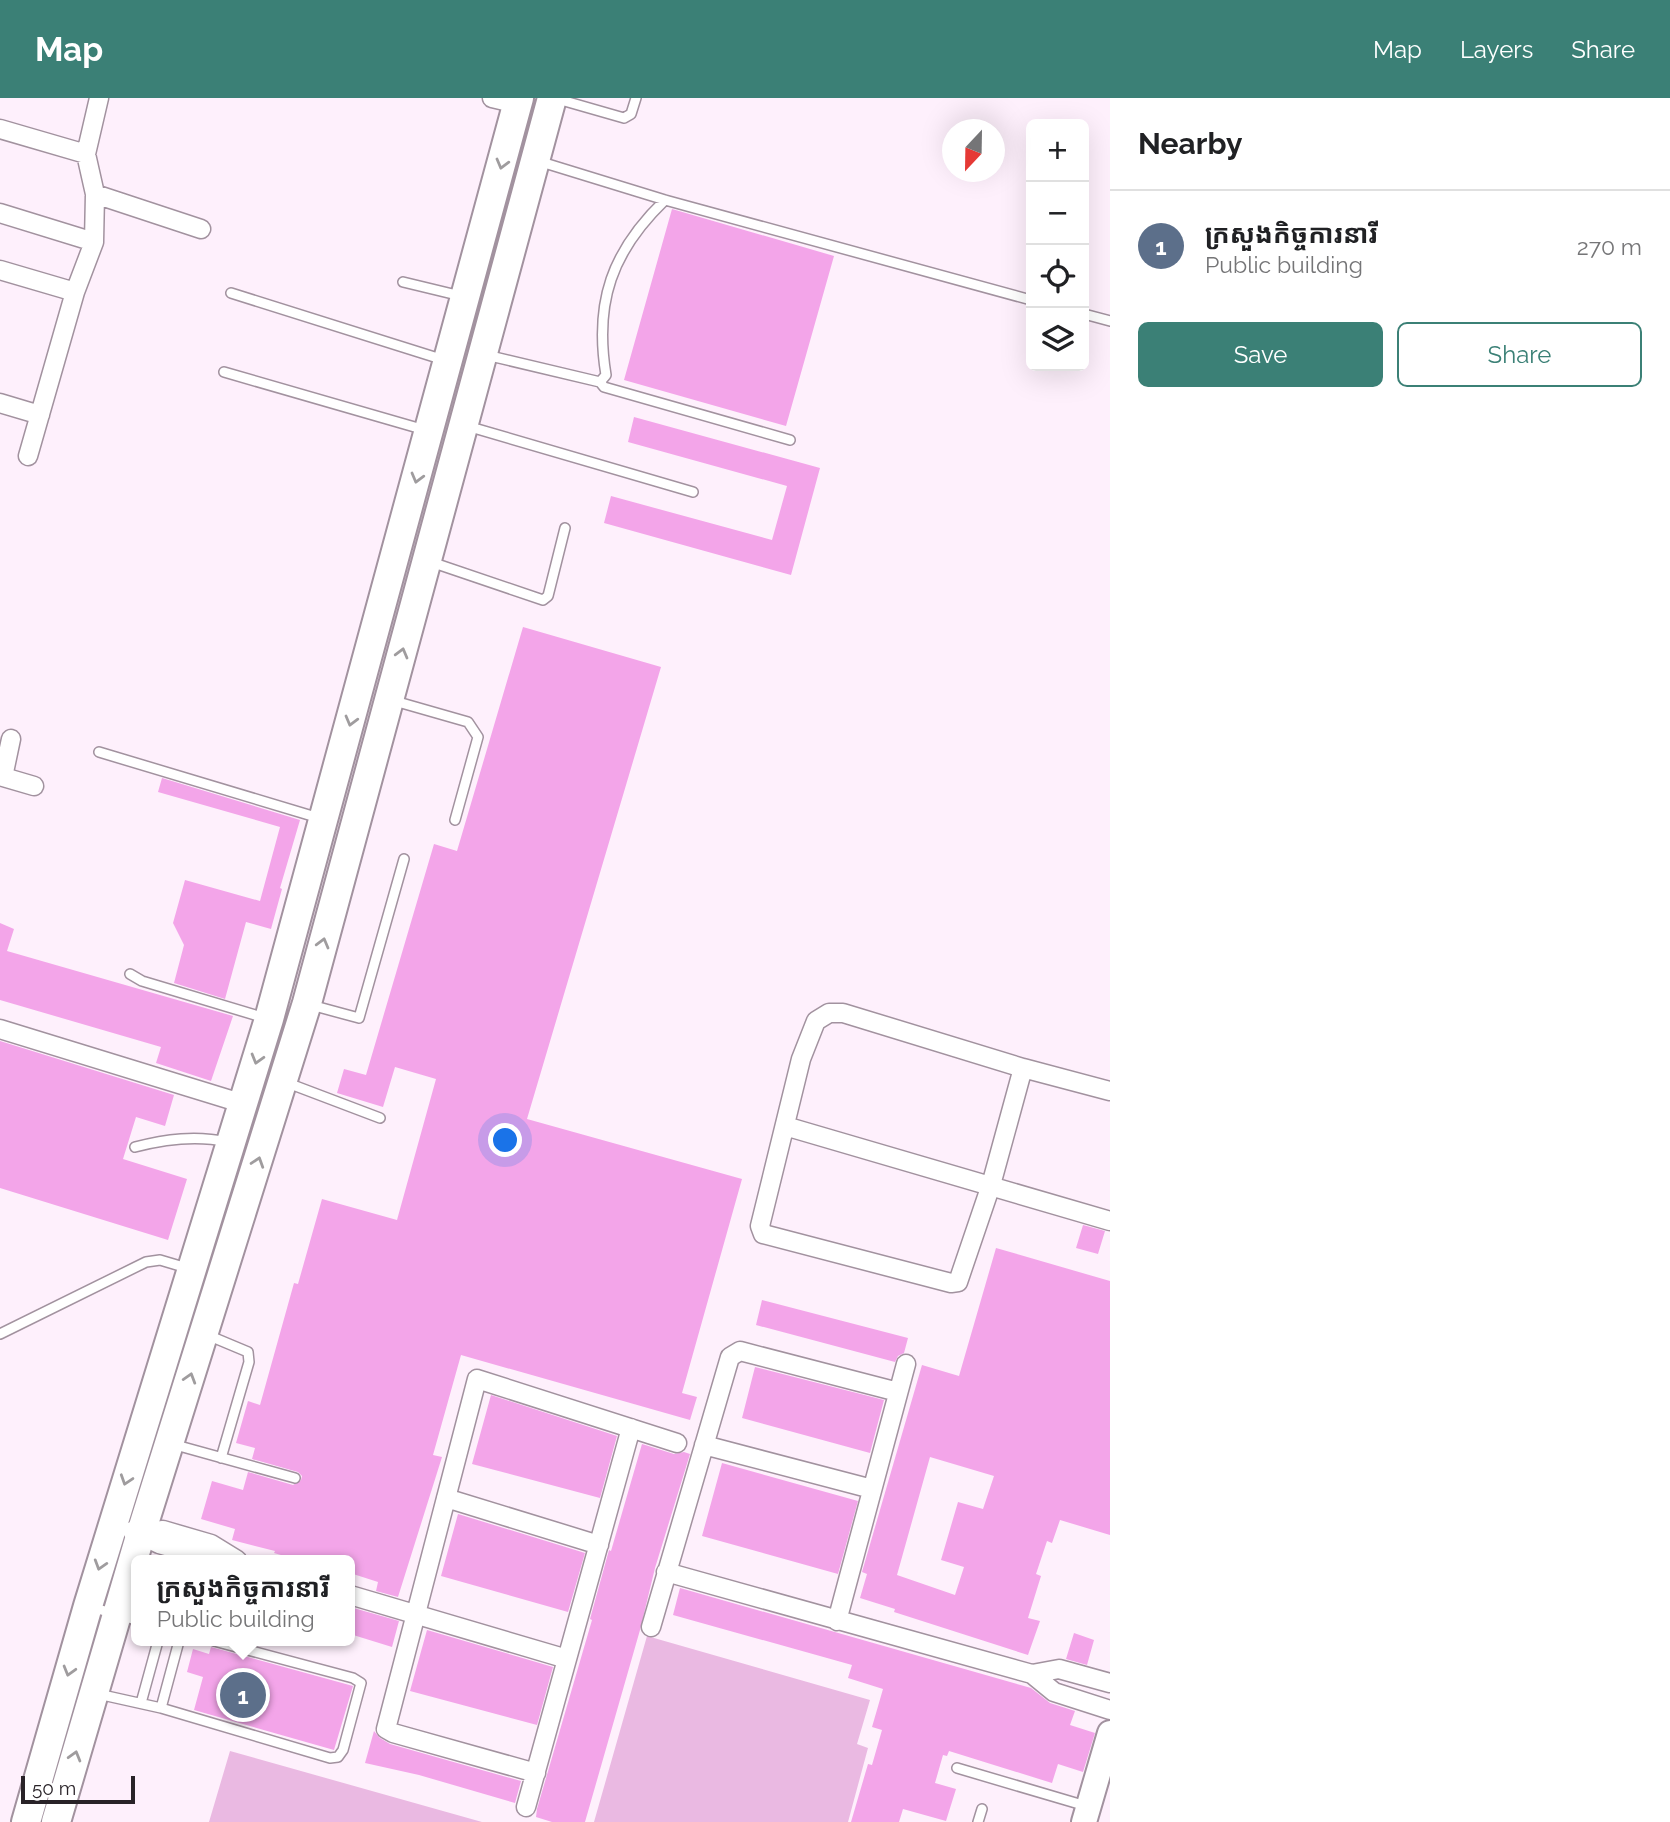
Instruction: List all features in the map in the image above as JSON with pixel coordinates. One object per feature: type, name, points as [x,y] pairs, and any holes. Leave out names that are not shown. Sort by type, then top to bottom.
[{"type":"main road","points":[[137,1555],[141,1533],[284,1082],[552,98]]},
{"type":"main road","points":[[26,1822],[112,1525],[269,1019],[466,297],[510,100]]},
{"type":"main road","points":[[56,1822],[93,1693],[126,1617],[131,1589]]},
{"type":"street","points":[[28,456],[75,292],[94,242],[95,194],[86,154],[99,98]]},
{"type":"street","points":[[0,130],[86,154]]},
{"type":"street","points":[[95,194],[201,229]]},
{"type":"street","points":[[0,213],[94,242]]},
{"type":"street","points":[[0,270],[75,292]]},
{"type":"street","points":[[0,403],[40,415]]},
{"type":"street","points":[[11,739],[1,776],[34,786]]},
{"type":"street","points":[[1023,1068],[991,1185],[958,1282],[951,1283],[763,1234],[760,1226],[801,1059],[816,1021],[829,1013],[843,1013],[1023,1068],[1110,1091]]},
{"type":"street","points":[[0,1029],[244,1104]]},
{"type":"street","points":[[785,1126],[1110,1221]]},
{"type":"street","points":[[651,1627],[730,1357],[740,1351],[898,1392]]},
{"type":"street","points":[[836,1621],[906,1364]]},
{"type":"street","points":[[536,1773],[386,1729],[477,1379],[677,1443]]},
{"type":"street","points":[[526,1807],[631,1428]]},
{"type":"street","points":[[704,1445],[872,1489]]},
{"type":"street","points":[[446,1498],[599,1545]]},
{"type":"street","points":[[112,1525],[141,1533],[159,1544],[198,1555]]},
{"type":"street","points":[[141,1533],[163,1530],[211,1544],[229,1555]]},
{"type":"street","points":[[666,1572],[1032,1674],[1054,1692],[1110,1710]]},
{"type":"street","points":[[355,1597],[567,1659]]},
{"type":"street","points":[[1032,1674],[1059,1669],[1110,1683]]},
{"type":"street","points":[[1086,1814],[1110,1733]]},
{"type":"lane","points":[[552,98],[624,118],[631,114],[636,98]]},
{"type":"lane","points":[[535,160],[665,200],[1026,299]]},
{"type":"lane","points":[[600,382],[606,375],[602,319],[606,292],[615,266],[645,219],[665,200]]},
{"type":"lane","points":[[403,282],[466,297]]},
{"type":"lane","points":[[231,293],[449,361]]},
{"type":"lane","points":[[1089,315],[1110,321]]},
{"type":"lane","points":[[484,354],[600,382],[604,387],[790,440]]},
{"type":"lane","points":[[224,372],[430,432]]},
{"type":"lane","points":[[465,425],[693,492]]},
{"type":"lane","points":[[428,561],[543,600],[548,596],[565,528]]},
{"type":"lane","points":[[390,699],[468,722],[478,737],[455,820]]},
{"type":"lane","points":[[99,752],[324,819]]},
{"type":"lane","points":[[306,1003],[359,1018],[404,859]]},
{"type":"lane","points":[[130,974],[142,981],[269,1019]]},
{"type":"lane","points":[[284,1082],[380,1118]]},
{"type":"lane","points":[[135,1147],[187,1138],[232,1143]]},
{"type":"lane","points":[[0,1334],[146,1262],[160,1260],[192,1270]]},
{"type":"lane","points":[[204,1334],[248,1352],[249,1362],[221,1458]]},
{"type":"lane","points":[[169,1444],[295,1478]]},
{"type":"lane","points":[[88,1606],[126,1617]]},
{"type":"lane","points":[[141,1703],[157,1646]]},
{"type":"lane","points":[[161,1708],[178,1646]]},
{"type":"lane","points":[[93,1693],[161,1708],[330,1758],[338,1757],[343,1750],[361,1683],[353,1678],[233,1646]]},
{"type":"lane","points":[[957,1768],[1086,1814]]},
{"type":"lane","points":[[978,1822],[982,1809]]},
{"type":"shaded area","points":[[647,1636],[870,1700],[857,1744],[868,1748],[848,1822],[594,1822]]},
{"type":"shaded area","points":[[230,1751],[482,1822],[209,1822]]},
{"type":"building","points":[[672,209],[834,256],[786,426],[624,380]]},
{"type":"building","points":[[634,417],[820,468],[791,575],[604,523],[611,496],[772,540],[787,486],[628,442]]},
{"type":"building","points":[[523,627],[661,667],[527,1119],[742,1179],[682,1393],[697,1397],[690,1420],[461,1355],[433,1455],[442,1457],[398,1597],[376,1591],[378,1582],[355,1575],[355,1555],[281,1555],[274,1553],[275,1551],[232,1540],[235,1529],[201,1519],[212,1481],[243,1490],[248,1472],[293,1485],[301,1480],[302,1476],[298,1472],[252,1459],[255,1448],[236,1443],[248,1401],[260,1405],[294,1283],[298,1284],[322,1199],[397,1220],[436,1079],[395,1067],[383,1107],[337,1093],[344,1069],[366,1075],[434,844],[457,851]]},
{"type":"building","points":[[162,778],[300,820],[271,929],[246,922],[225,999],[174,983],[184,945],[173,923],[185,880],[260,901],[280,827],[158,792]]},
{"type":"building","points":[[0,923],[14,929],[7,951],[233,1016],[211,1081],[156,1063],[161,1047],[0,1000]]},
{"type":"building","points":[[0,1041],[174,1095],[165,1126],[136,1117],[123,1159],[187,1179],[168,1240],[0,1188]]},
{"type":"building","points":[[1083,1225],[1105,1231],[1098,1254],[1076,1248]]},
{"type":"building","points":[[996,1248],[1110,1281],[1110,1535],[1060,1520],[1052,1543],[1047,1541],[1036,1574],[1041,1576],[1028,1618],[1040,1621],[1028,1655],[894,1612],[895,1609],[860,1598],[867,1574],[862,1572],[922,1365],[959,1376]],"holes":[[[930,1457],[994,1476],[983,1509],[958,1502],[941,1560],[964,1567],[955,1595],[897,1575]]]},
{"type":"building","points":[[762,1300],[908,1338],[904,1353],[898,1356],[895,1362],[756,1325]]},
{"type":"building","points":[[755,1367],[884,1400],[870,1453],[742,1418]]},
{"type":"building","points":[[491,1395],[617,1436],[600,1498],[472,1464]]},
{"type":"building","points":[[642,1444],[674,1454],[690,1454],[655,1568],[585,1822],[552,1822],[536,1817],[537,1809],[592,1620],[590,1619],[609,1550],[611,1551]]},
{"type":"building","points":[[722,1463],[858,1501],[838,1574],[702,1536]]},
{"type":"building","points":[[458,1514],[585,1553],[568,1612],[441,1576]]},
{"type":"building","points":[[680,1588],[1031,1688],[1050,1703],[1075,1711],[1070,1725],[1095,1733],[1083,1772],[1058,1764],[1052,1783],[949,1751],[947,1756],[943,1755],[935,1783],[956,1789],[946,1821],[903,1809],[899,1822],[851,1822],[868,1764],[872,1765],[882,1730],[872,1727],[883,1689],[848,1678],[852,1665],[673,1615]]},
{"type":"building","points":[[355,1608],[399,1621],[392,1647],[355,1636]]},
{"type":"building","points":[[427,1630],[553,1667],[537,1725],[410,1691]]},
{"type":"building","points":[[1074,1633],[1094,1640],[1087,1665],[1066,1659]]},
{"type":"building","points":[[211,1647],[353,1686],[334,1750],[194,1710],[203,1677],[187,1672],[193,1649],[209,1654]]},
{"type":"building","points":[[374,1731],[390,1744],[521,1781],[515,1803],[419,1775],[365,1763]]},
{"type":"place","name":"ក្រសួងកិច្ចការនារី","points":[[243,1695]]}]
